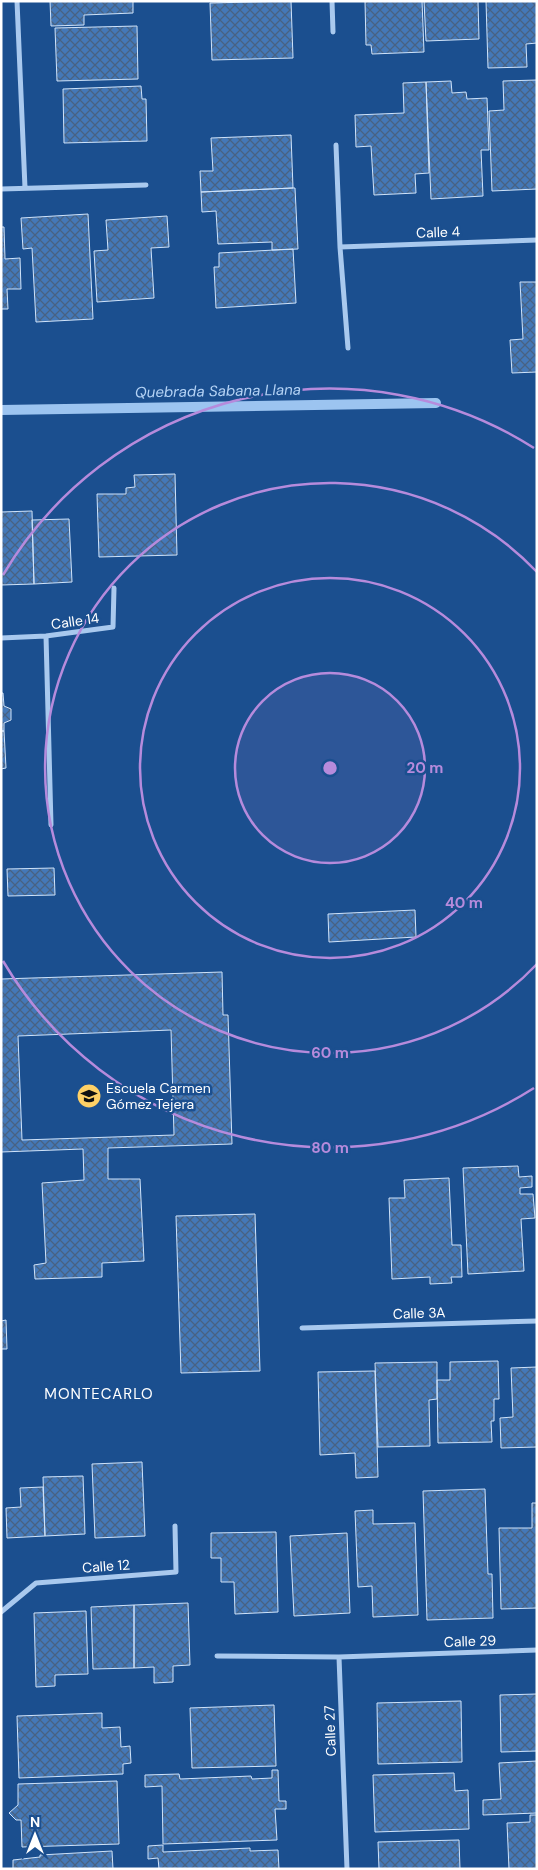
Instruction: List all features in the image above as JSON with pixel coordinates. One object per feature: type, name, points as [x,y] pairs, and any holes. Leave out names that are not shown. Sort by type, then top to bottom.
[{"type":"street","points":[[17,1],[25,188]]},
{"type":"street","points":[[332,1],[333,32]]},
{"type":"street","points":[[336,145],[340,247],[348,348]]},
{"type":"street","points":[[1,189],[146,184]]},
{"type":"street","name":"Calle 4","points":[[340,247],[537,240]]},
{"type":"street","name":"Calle 14","points":[[1,638],[46,636],[113,627],[114,588]]},
{"type":"street","points":[[46,636],[51,825]]},
{"type":"street","name":"Calle 3A","points":[[302,1328],[537,1321]]},
{"type":"street","name":"Calle 12","points":[[1,1612],[36,1583],[176,1572],[175,1526]]},
{"type":"street","name":"Calle 29","points":[[339,1656],[537,1650]]},
{"type":"street","points":[[217,1656],[339,1656]]},
{"type":"street","name":"Calle 27","points":[[339,1656],[347,1869]]},
{"type":"building","points":[[50,1],[133,1],[133,13],[84,15],[84,25],[51,26]]},
{"type":"building","points":[[291,1],[293,58],[212,60],[210,3]]},
{"type":"building","points":[[365,1],[422,1],[424,52],[372,54],[371,45],[366,45]]},
{"type":"building","points":[[424,1],[478,1],[479,39],[426,41]]},
{"type":"building","points":[[486,1],[537,1],[537,43],[526,44],[527,67],[488,68]]},
{"type":"building","points":[[137,26],[138,79],[57,81],[55,28]]},
{"type":"building","points":[[537,80],[537,189],[492,191],[489,111],[504,110],[503,81]]},
{"type":"building","points":[[451,81],[452,93],[466,92],[467,99],[487,98],[489,150],[481,150],[483,196],[431,199],[426,82]]},
{"type":"building","points":[[426,82],[429,173],[415,174],[416,193],[374,195],[371,146],[356,147],[355,115],[404,113],[403,83]]},
{"type":"building","points":[[141,86],[142,99],[146,99],[147,141],[64,143],[63,89]]},
{"type":"building","points":[[291,135],[293,188],[201,192],[200,171],[213,171],[211,138]]},
{"type":"building","points":[[295,188],[298,249],[272,250],[272,242],[218,244],[216,211],[202,212],[201,192]]},
{"type":"building","points":[[88,214],[93,319],[36,322],[32,248],[23,249],[21,218]]},
{"type":"building","points":[[167,216],[169,247],[151,248],[154,298],[97,302],[94,251],[108,250],[106,220]]},
{"type":"building","points":[[1,227],[4,227],[5,259],[20,258],[21,289],[7,289],[8,309],[1,309]]},
{"type":"building","points":[[293,249],[296,303],[216,308],[214,267],[219,267],[219,253]]},
{"type":"building","points":[[520,282],[537,282],[537,372],[512,373],[510,340],[523,339]]},
{"type":"building","points":[[175,474],[177,555],[99,557],[97,494],[126,494],[126,488],[135,487],[134,475]]},
{"type":"building","points":[[32,511],[34,584],[1,585],[1,512]]},
{"type":"building","points":[[69,519],[72,582],[34,584],[32,520]]},
{"type":"building","points":[[1,693],[3,693],[4,706],[11,709],[11,720],[4,723],[4,731],[1,731]]},
{"type":"building","points":[[1,731],[4,731],[6,768],[1,769]]},
{"type":"building","points":[[54,868],[55,895],[8,896],[7,869]]},
{"type":"building","points":[[415,910],[416,937],[329,942],[328,914]]},
{"type":"building","points":[[222,972],[223,1015],[228,1015],[232,1144],[108,1148],[108,1179],[140,1179],[144,1261],[102,1263],[102,1277],[35,1279],[34,1265],[46,1263],[42,1183],[84,1180],[83,1149],[1,1152],[1,979]],"holes":[[[171,1030],[174,1135],[22,1140],[18,1036]]]},
{"type":"building","points":[[518,1166],[519,1177],[532,1176],[532,1187],[520,1188],[520,1194],[533,1194],[535,1218],[521,1219],[524,1271],[468,1274],[463,1168]]},
{"type":"building","points":[[449,1178],[452,1245],[461,1245],[462,1277],[451,1277],[452,1283],[430,1284],[430,1277],[392,1279],[389,1198],[405,1198],[404,1180]]},
{"type":"building","points":[[255,1214],[260,1371],[181,1373],[176,1216]]},
{"type":"building","points":[[6,1320],[7,1349],[1,1349],[1,1321]]},
{"type":"building","points":[[498,1361],[499,1399],[494,1399],[494,1421],[491,1421],[492,1442],[438,1443],[437,1380],[450,1380],[450,1362]]},
{"type":"building","points":[[437,1362],[437,1399],[429,1400],[430,1446],[378,1447],[375,1363]]},
{"type":"building","points":[[537,1367],[537,1447],[501,1448],[500,1418],[513,1417],[511,1368]]},
{"type":"building","points":[[375,1371],[378,1477],[356,1478],[355,1453],[320,1455],[318,1372]]},
{"type":"building","points":[[142,1462],[145,1536],[95,1538],[92,1464]]},
{"type":"building","points":[[83,1476],[85,1534],[45,1536],[43,1477]]},
{"type":"building","points":[[43,1487],[45,1536],[7,1538],[6,1508],[21,1507],[20,1488]]},
{"type":"building","points":[[485,1489],[488,1574],[492,1574],[493,1618],[427,1620],[423,1491]]},
{"type":"building","points":[[532,1503],[537,1503],[537,1608],[501,1609],[499,1528],[532,1528]]},
{"type":"building","points":[[373,1510],[373,1524],[415,1523],[418,1615],[373,1617],[372,1586],[358,1587],[355,1511]]},
{"type":"building","points":[[276,1532],[278,1612],[235,1614],[234,1582],[221,1582],[221,1558],[211,1558],[211,1533]]},
{"type":"building","points":[[347,1533],[350,1613],[294,1616],[290,1536]]},
{"type":"building","points":[[188,1603],[190,1665],[173,1666],[173,1682],[154,1683],[154,1667],[134,1668],[134,1605]]},
{"type":"building","points":[[134,1605],[134,1668],[93,1669],[91,1607]]},
{"type":"building","points":[[86,1611],[88,1674],[55,1675],[55,1686],[36,1687],[34,1613]]},
{"type":"building","points":[[537,1694],[537,1751],[501,1752],[500,1695]]},
{"type":"building","points":[[461,1701],[462,1762],[378,1764],[377,1703]]},
{"type":"building","points":[[274,1705],[276,1766],[192,1768],[190,1708]]},
{"type":"building","points":[[102,1713],[102,1728],[120,1727],[121,1747],[130,1746],[131,1763],[123,1764],[123,1774],[19,1778],[17,1716]]},
{"type":"building","points":[[537,1761],[537,1813],[483,1815],[483,1800],[501,1799],[499,1763]]},
{"type":"building","points":[[272,1770],[278,1770],[279,1801],[286,1801],[286,1809],[275,1809],[277,1840],[163,1844],[162,1786],[145,1787],[145,1775],[179,1774],[180,1779],[251,1776],[252,1779],[272,1778]]},
{"type":"building","points":[[454,1773],[455,1791],[468,1790],[469,1829],[375,1832],[373,1775]]},
{"type":"building","points":[[117,1781],[119,1844],[22,1847],[21,1820],[16,1820],[9,1813],[18,1805],[18,1784]]},
{"type":"building","points":[[530,1815],[537,1815],[537,1869],[509,1869],[507,1823],[530,1822]]},
{"type":"building","points":[[459,1840],[460,1869],[379,1869],[378,1842]]},
{"type":"building","points":[[163,1845],[163,1852],[250,1848],[250,1851],[278,1850],[279,1869],[159,1869],[158,1858],[148,1859],[148,1846]]},
{"type":"building","points":[[112,1851],[113,1869],[13,1869],[13,1860],[40,1857],[40,1855]]},
{"type":"waterway","name":"Quebrada Sabana Llana","points":[[1,410],[436,403]]},
{"type":"place","name":"Escuela Carmen Gómez Tejera","points":[[89,1096]]},
{"type":"district","name":"MONTECARLO","points":[[99,1394]]}]
